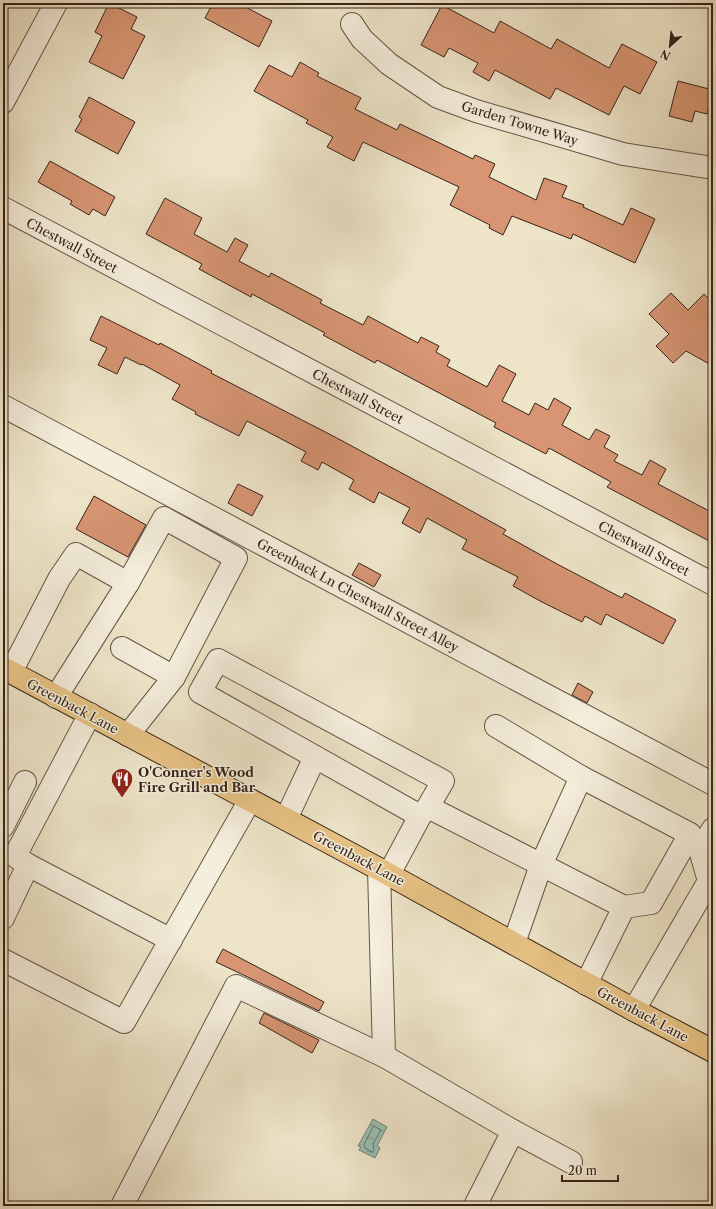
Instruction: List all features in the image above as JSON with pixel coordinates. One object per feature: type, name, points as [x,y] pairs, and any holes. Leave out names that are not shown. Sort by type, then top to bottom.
[{"type":"main road","name":"Greenback Lane","points":[[7,670],[384,872],[634,1010],[713,1051]]},
{"type":"street","points":[[3,102],[56,3]]},
{"type":"street","name":"Garden Towne Way","points":[[352,24],[362,39],[390,64],[438,97],[476,111],[624,154],[713,168]]},
{"type":"street","name":"Chestwall Street","points":[[3,208],[713,584]]},
{"type":"street","name":"Greenback Ln Chestwall Street Alley","points":[[3,406],[713,784]]},
{"type":"street","points":[[56,697],[128,583],[164,518],[236,558],[174,677],[128,735]]},
{"type":"street","points":[[7,670],[59,579],[76,554],[128,583]]},
{"type":"street","points":[[122,648],[174,677]]},
{"type":"street","points":[[384,1056],[384,872],[424,812],[443,781],[218,660],[200,692],[315,757],[424,812],[541,865],[624,908],[651,903],[690,834],[581,777],[496,726]]},
{"type":"street","points":[[3,918],[15,856],[90,714]]},
{"type":"street","points":[[286,819],[315,757]]},
{"type":"street","points":[[514,943],[541,865],[581,777]]},
{"type":"street","points":[[3,826],[25,782]]},
{"type":"street","points":[[3,960],[124,1022],[250,800]]},
{"type":"street","points":[[634,1010],[711,882],[700,850],[713,829]]},
{"type":"street","points":[[15,856],[171,940]]},
{"type":"street","points":[[586,984],[624,908]]},
{"type":"street","points":[[122,1206],[236,986],[384,1056],[571,1162]]},
{"type":"street","points":[[475,1206],[514,1131]]},
{"type":"water","points":[[373,1119],[387,1127],[377,1146],[380,1148],[375,1158],[359,1150],[361,1147],[358,1146]]},
{"type":"building","points":[[109,3],[137,17],[131,29],[145,36],[123,79],[89,62],[102,36],[95,32]]},
{"type":"building","points":[[213,3],[238,3],[272,21],[259,47],[205,18]]},
{"type":"building","points":[[442,5],[494,33],[500,21],[551,49],[557,39],[609,68],[622,44],[657,62],[640,94],[624,86],[609,115],[556,88],[550,99],[495,70],[489,81],[473,72],[478,63],[449,48],[444,57],[421,45]]},
{"type":"building","points":[[300,62],[319,73],[317,76],[361,98],[355,109],[397,130],[400,124],[473,159],[475,155],[495,164],[489,177],[536,200],[544,178],[567,186],[562,197],[584,205],[583,207],[623,225],[631,208],[655,219],[635,263],[573,234],[571,239],[512,216],[503,235],[489,228],[490,225],[450,205],[459,187],[363,142],[354,161],[327,147],[333,137],[306,123],[308,120],[254,91],[269,65],[292,77]]},
{"type":"building","points":[[678,81],[713,90],[707,114],[695,111],[692,122],[669,116]]},
{"type":"building","points":[[89,97],[135,122],[118,154],[75,131],[82,119],[79,117]]},
{"type":"building","points":[[50,161],[115,197],[105,216],[93,209],[89,215],[70,204],[72,201],[38,182]]},
{"type":"building","points":[[165,198],[202,218],[194,234],[227,252],[235,238],[248,245],[239,261],[269,277],[271,273],[322,300],[320,303],[363,325],[368,316],[418,343],[421,337],[439,346],[436,352],[450,360],[447,366],[487,387],[499,365],[516,374],[502,401],[529,415],[535,403],[548,410],[554,398],[571,408],[562,425],[589,440],[596,429],[610,436],[604,447],[618,455],[614,461],[642,475],[650,460],[666,469],[658,484],[713,513],[713,543],[607,487],[611,482],[549,448],[546,454],[494,427],[496,423],[377,360],[375,363],[323,335],[325,333],[252,294],[251,297],[199,269],[202,264],[146,234]]},
{"type":"building","points":[[671,293],[688,310],[704,294],[713,303],[713,366],[686,351],[673,363],[656,346],[669,334],[649,314]]},
{"type":"building","points":[[101,316],[159,345],[160,343],[212,371],[211,373],[335,437],[448,498],[506,530],[503,534],[557,564],[622,598],[625,593],[676,620],[663,644],[606,614],[601,625],[585,616],[582,622],[540,601],[513,586],[518,577],[462,549],[467,540],[427,518],[420,533],[402,523],[410,508],[379,492],[374,503],[349,489],[354,480],[322,462],[318,470],[301,461],[306,452],[247,421],[239,436],[195,414],[196,412],[172,399],[180,385],[142,364],[141,365],[125,357],[117,374],[98,365],[107,348],[90,340]]},
{"type":"building","points":[[238,484],[263,496],[252,516],[228,503]]},
{"type":"building","points":[[94,496],[146,525],[128,557],[76,529]]},
{"type":"building","points":[[359,563],[381,575],[374,587],[352,575]]},
{"type":"building","points":[[578,683],[593,692],[587,703],[572,695]]},
{"type":"building","points":[[223,949],[324,1002],[319,1011],[216,962]]},
{"type":"building","points":[[264,1013],[319,1040],[312,1053],[259,1023]]},
{"type":"place","name":"O'Conner's Wood Fire Grill and Bar","points":[[122,798]]}]
